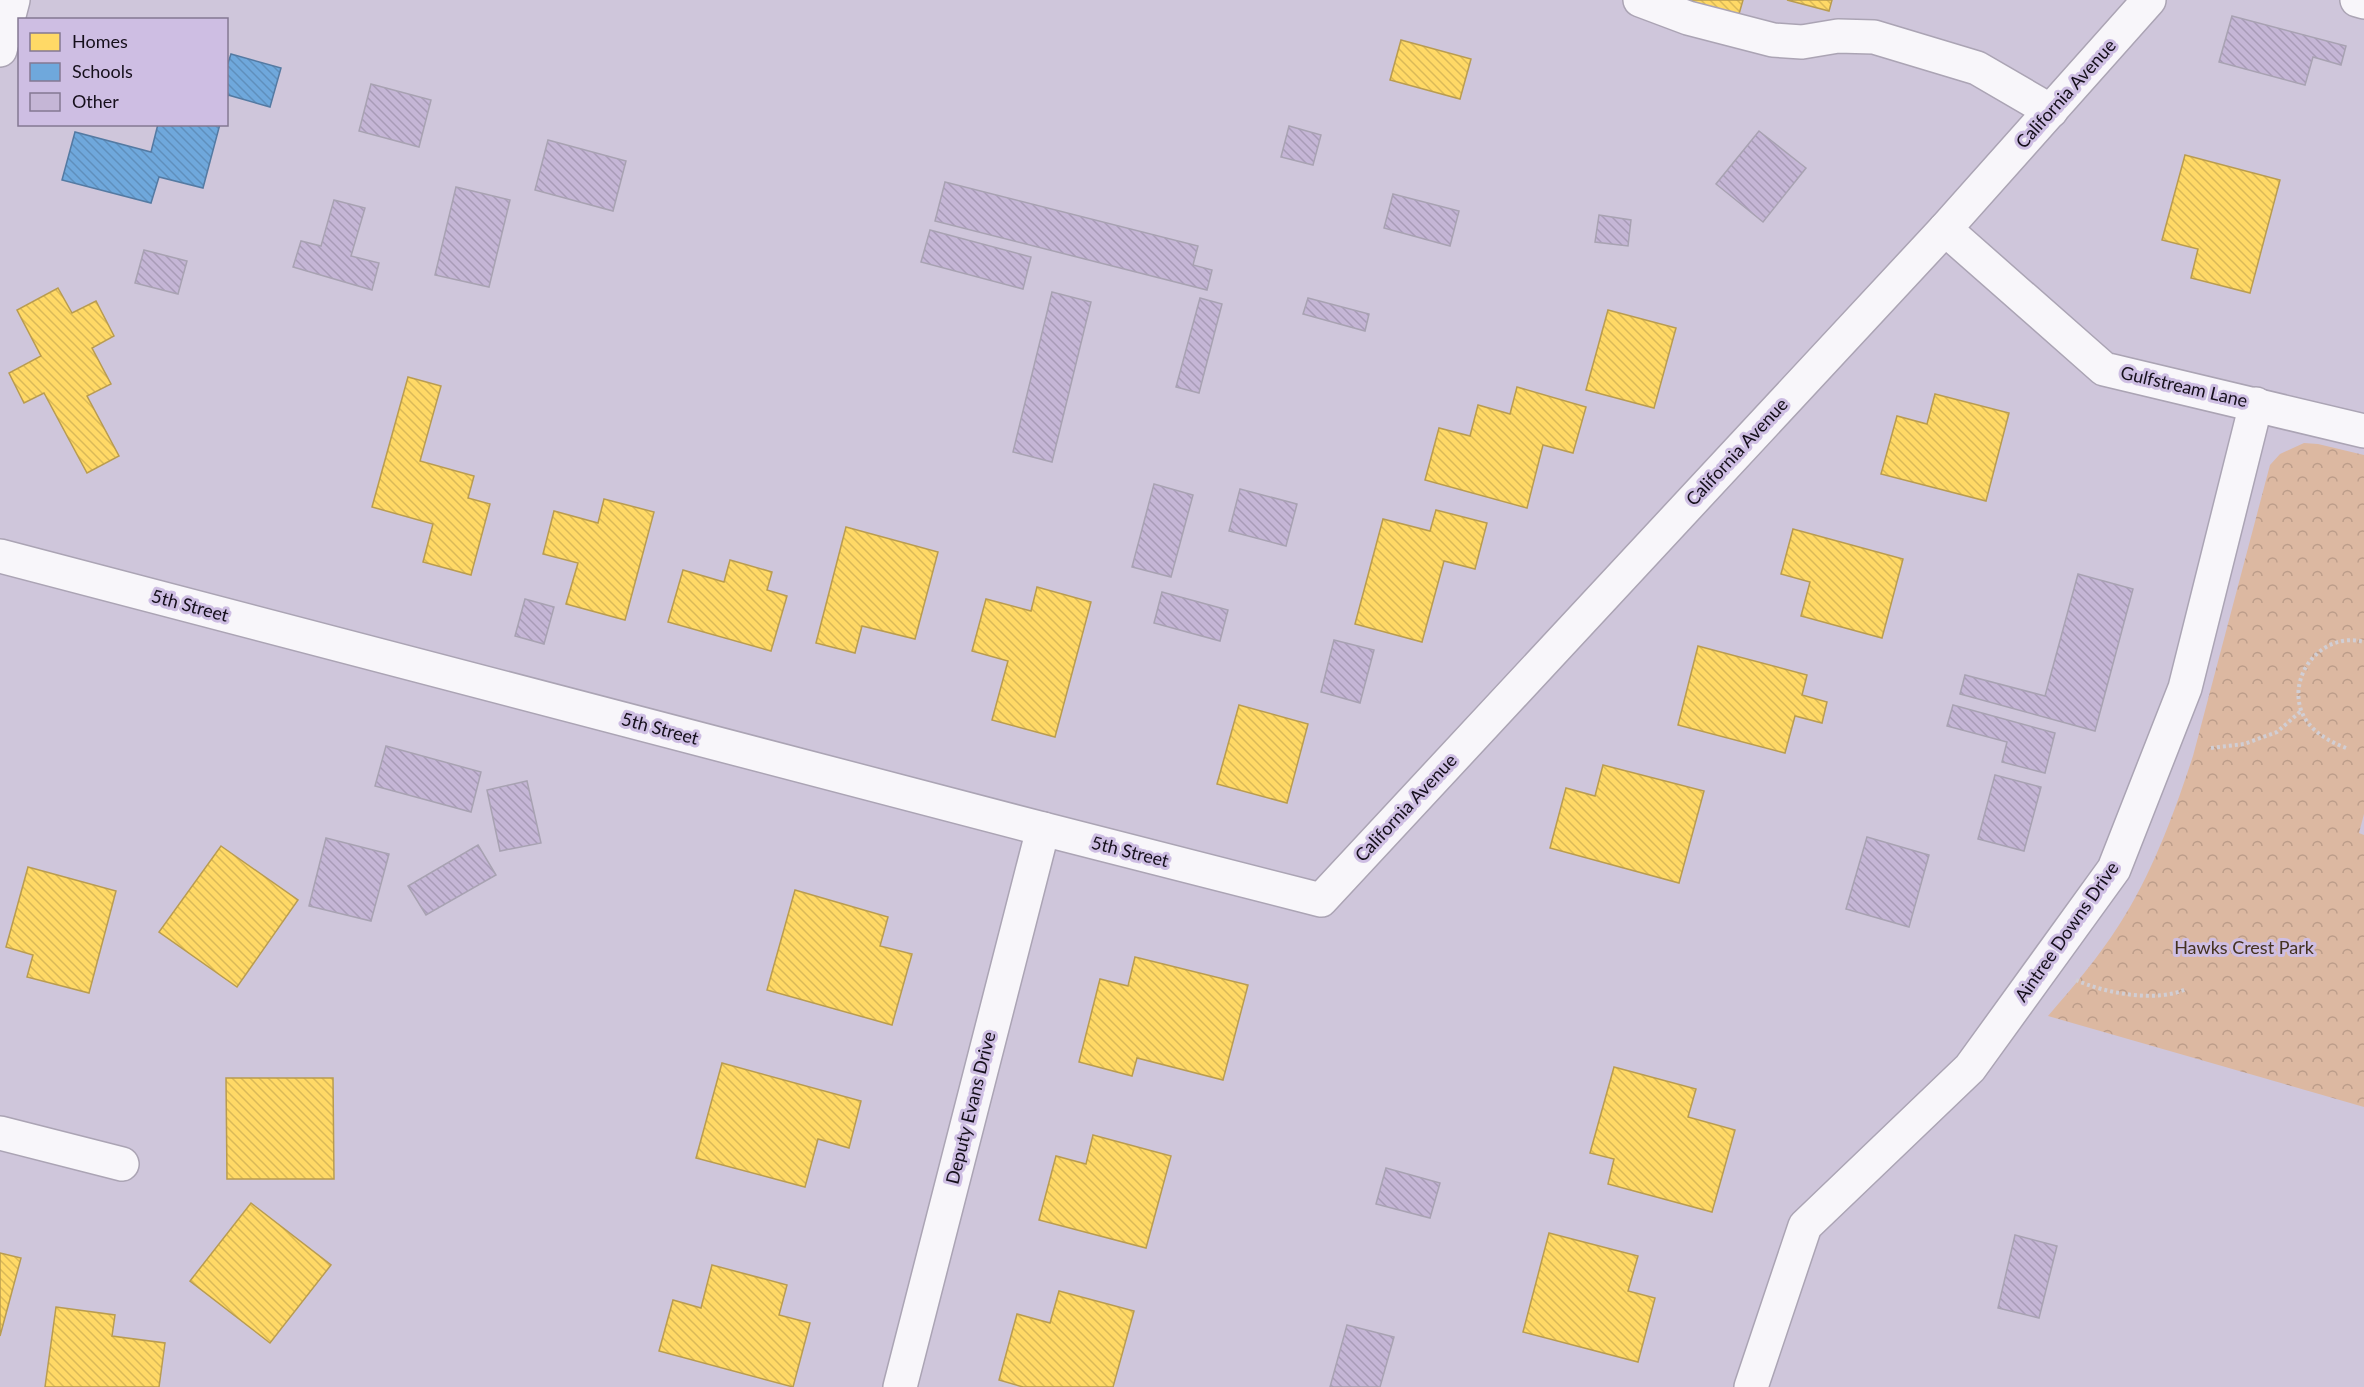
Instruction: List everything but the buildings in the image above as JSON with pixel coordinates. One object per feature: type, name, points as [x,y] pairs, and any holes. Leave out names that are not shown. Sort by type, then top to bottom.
[{"type":"street","points":[[0,50],[13,0]]},
{"type":"street","points":[[1640,0],[1688,18],[1773,40],[1802,42],[1838,36],[1874,38],[1977,68],[2051,111]]},
{"type":"street","name":"California Avenue","points":[[1321,900],[1945,229],[2149,0]]},
{"type":"street","points":[[2357,0],[2364,2]]},
{"type":"street","name":"Gulfstream Lane","points":[[1945,229],[2104,369],[2364,430]]},
{"type":"street","name":"Aintree Downs Drive","points":[[1751,1387],[1805,1226],[1970,1068],[2114,869],[2185,688],[2256,404]]},
{"type":"street","name":"5th Street","points":[[0,556],[1043,830],[1321,900]]},
{"type":"street","name":"Deputy Evans Drive","points":[[900,1387],[1043,830]]},
{"type":"street","points":[[0,1133],[122,1164]]},
{"type":"path","points":[[2346,748],[2329,742],[2311,726],[2301,711],[2299,699],[2301,676],[2313,656],[2335,641],[2354,639],[2364,642]]},
{"type":"path","points":[[2211,748],[2244,744],[2277,732],[2301,711]]},
{"type":"path","points":[[2043,967],[2087,985],[2136,995],[2175,994],[2186,989]]},
{"type":"green space","name":"Hawks Crest Park","points":[[2304,443],[2364,455],[2364,814],[2359,833],[2364,835],[2364,1107],[2048,1016],[2111,937],[2152,864],[2170,822],[2193,756],[2270,465],[2280,454]]}]
